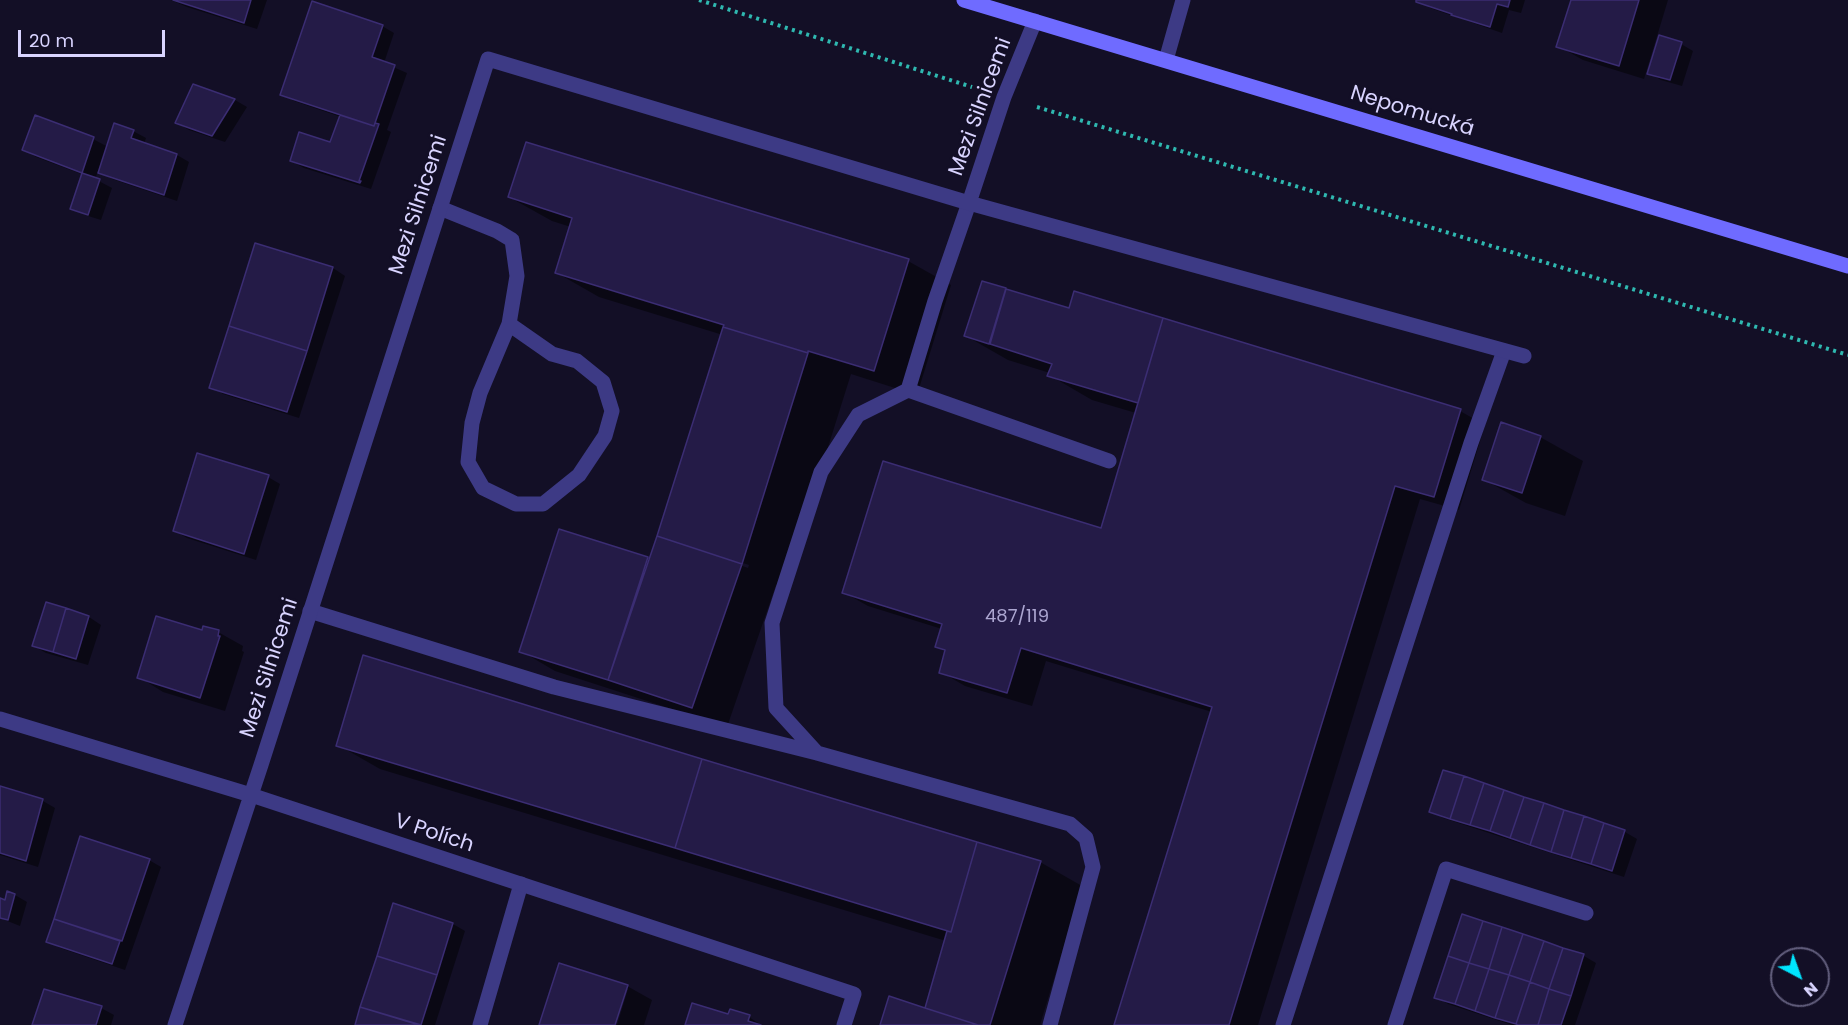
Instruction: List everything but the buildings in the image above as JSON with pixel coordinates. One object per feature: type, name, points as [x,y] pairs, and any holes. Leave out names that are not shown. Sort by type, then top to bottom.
[{"type":"street","name":"Nepomucká","points":[[964,0],[1848,266]]},
{"type":"street","points":[[1166,60],[1183,0]]},
{"type":"street","name":"Mezi Silnicemi","points":[[175,1025],[488,59],[969,202],[1004,97],[1035,21]]},
{"type":"street","points":[[908,390],[969,202],[1524,356]]},
{"type":"street","points":[[440,208],[497,231],[512,240],[517,276],[509,324],[480,393],[472,423],[468,462],[483,488],[516,504],[543,504],[579,475],[605,436],[612,411],[603,382],[577,361],[552,354],[509,324]]},
{"type":"street","points":[[1283,1025],[1468,454],[1504,351]]},
{"type":"street","points":[[817,753],[776,708],[772,623],[821,472],[858,415],[908,390],[1109,461]]},
{"type":"street","points":[[310,610],[554,687],[817,753],[1071,824],[1086,838],[1093,867],[1050,1025]]},
{"type":"street","name":"V Polích","points":[[0,719],[251,795],[854,994],[844,1025]]},
{"type":"street","points":[[1395,1025],[1446,869],[1586,913]]},
{"type":"street","points":[[480,1025],[521,884]]},
{"type":"path","points":[[699,0],[1004,97],[1848,355]]}]
